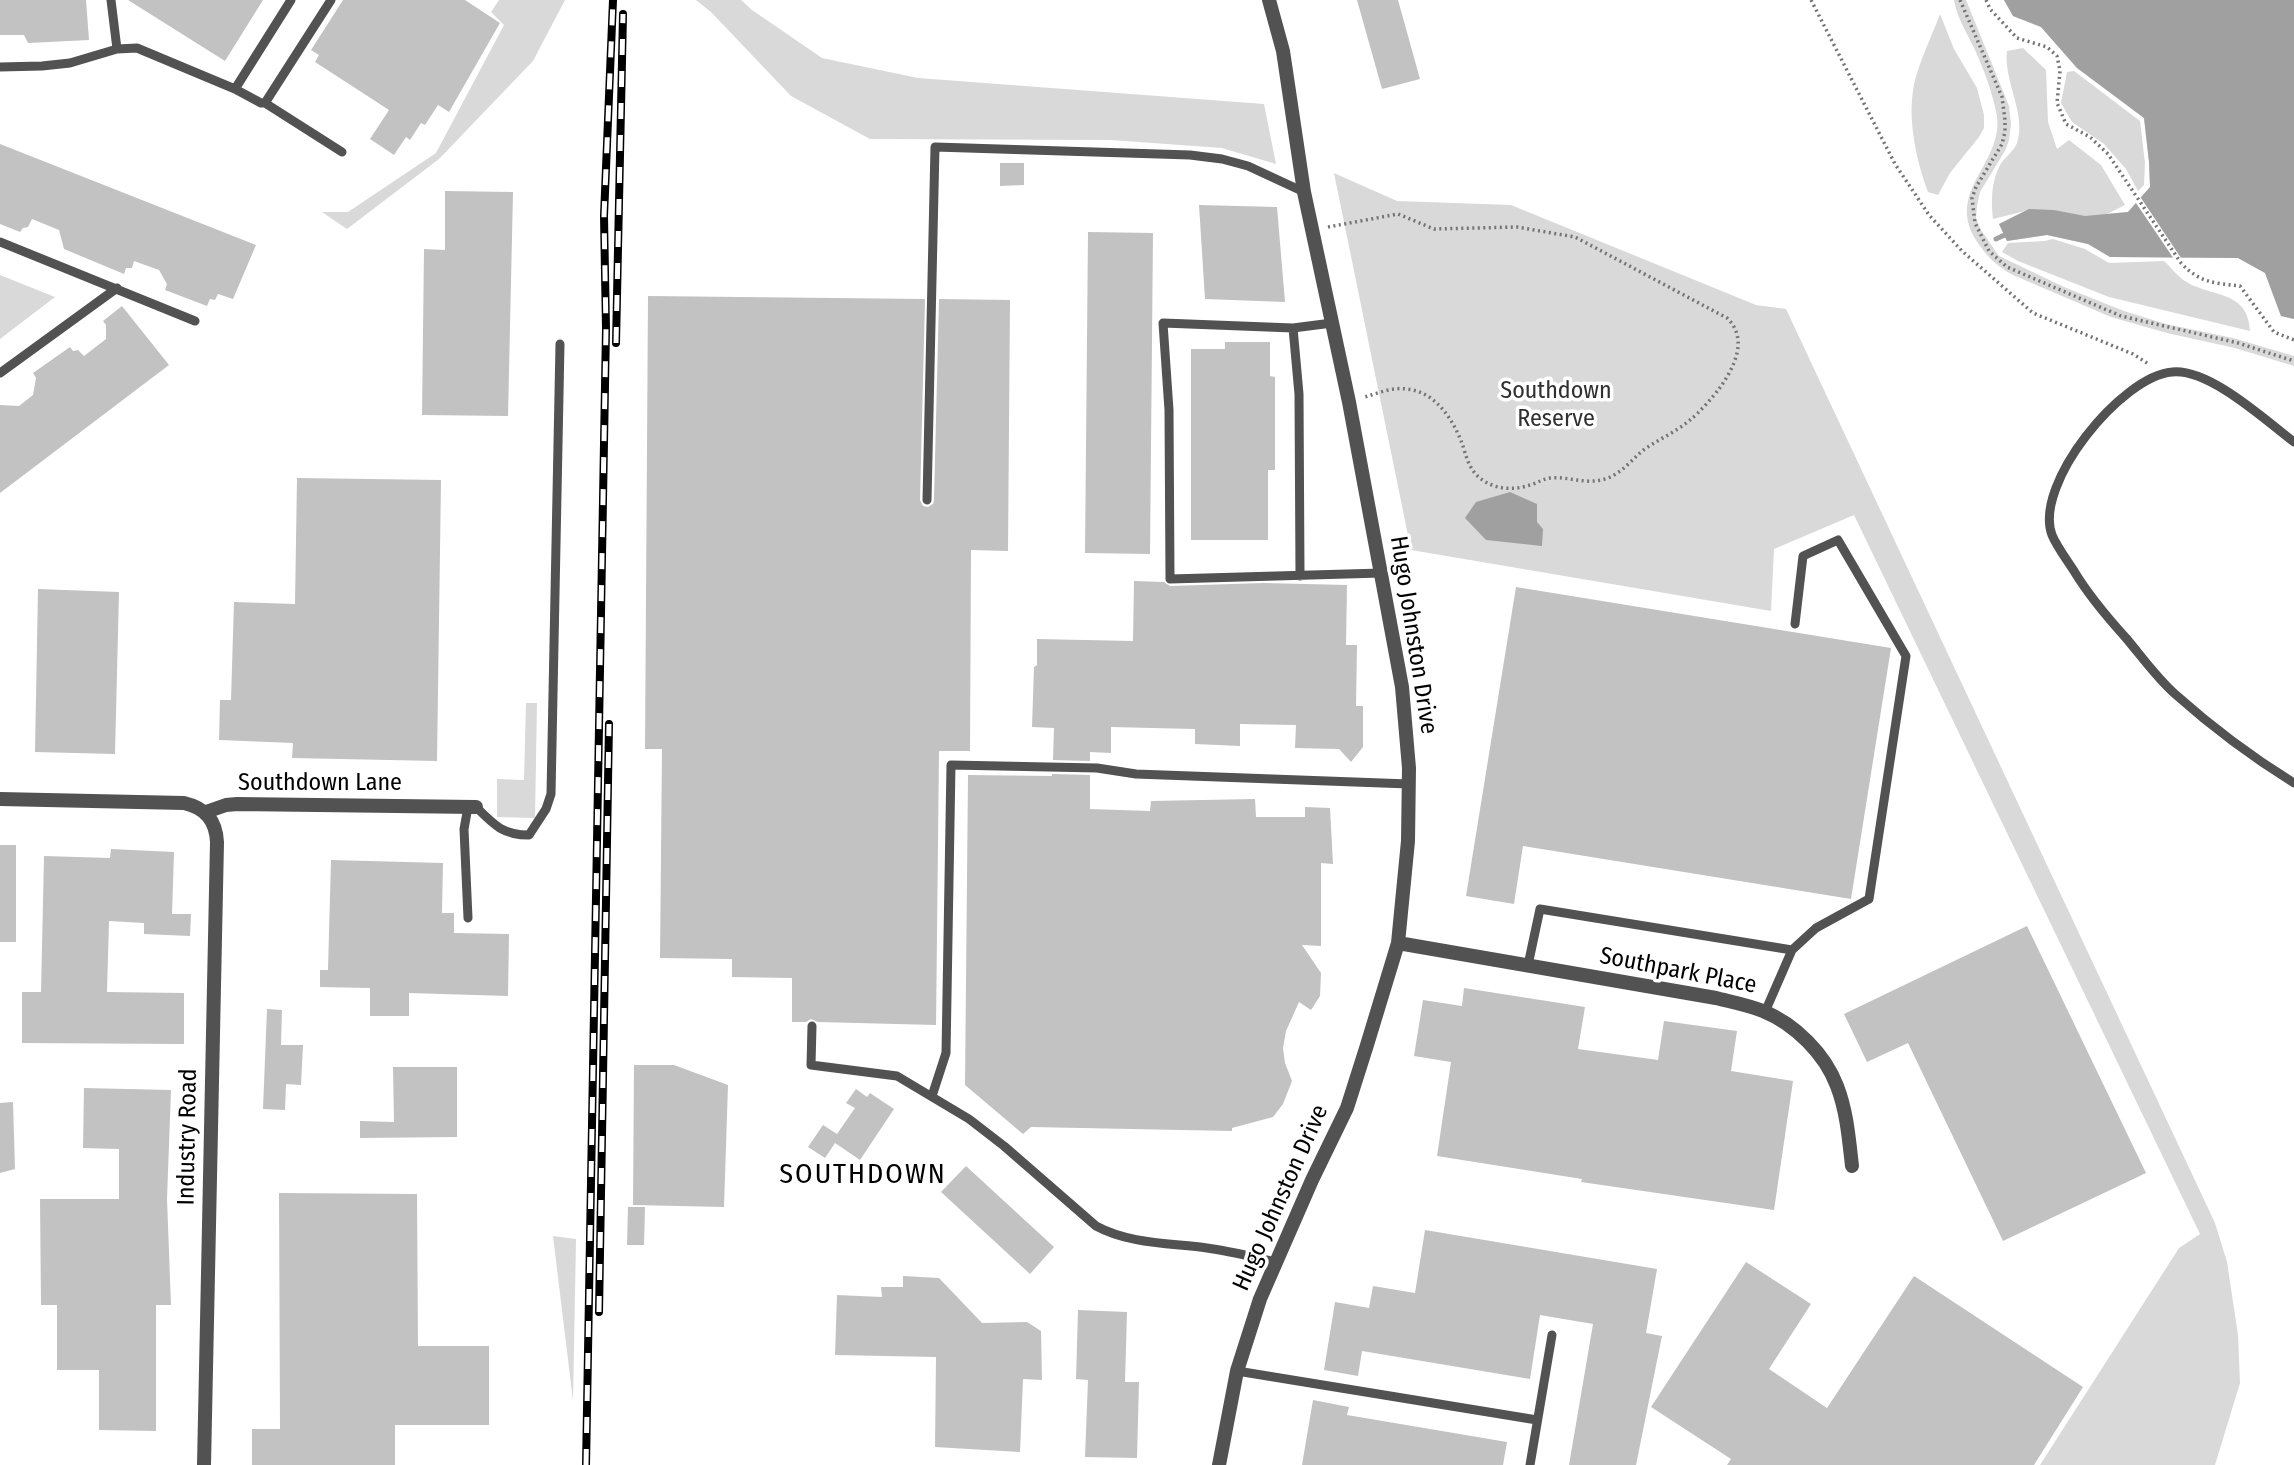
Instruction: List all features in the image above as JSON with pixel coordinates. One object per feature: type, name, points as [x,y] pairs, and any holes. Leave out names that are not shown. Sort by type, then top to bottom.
[{"type":"street","name":"Hugo Johnston Drive","points":[[1219,1465],[1237,1371],[1260,1299],[1347,1108],[1398,943],[1408,841],[1409,784],[1402,687],[1382,573],[1304,192],[1283,51],[1269,0]]},
{"type":"street","name":"Southdown Lane","points":[[0,799],[184,803],[206,812],[237,804],[472,807]]},
{"type":"street","name":"Industry Road","points":[[204,1465],[217,842],[215,827],[206,812]]},
{"type":"street","name":"Southpark Place","points":[[1398,943],[1716,998],[1765,1012],[1809,1043],[1826,1064],[1837,1085],[1844,1109],[1852,1166]]},
{"type":"lane","points":[[111,0],[117,49]]},
{"type":"lane","points":[[235,89],[291,0]]},
{"type":"lane","points":[[265,103],[331,0]]},
{"type":"lane","points":[[0,67],[69,63],[117,49],[137,48],[265,103],[342,152]]},
{"type":"lane","points":[[927,500],[935,147],[1190,155],[1248,166],[1304,192]]},
{"type":"lane","points":[[0,242],[195,321]]},
{"type":"lane","points":[[0,373],[117,288]]},
{"type":"lane","points":[[1332,323],[1293,328],[1163,323],[1169,410],[1170,579],[1382,573]]},
{"type":"lane","points":[[1293,328],[1299,394],[1300,576]]},
{"type":"lane","points":[[468,918],[464,829],[472,807],[506,832],[529,835],[546,809],[551,794],[560,344]]},
{"type":"lane","points":[[2294,442],[2208,379],[2173,371],[2153,376],[2133,390],[2091,428],[2077,447],[2059,478],[2049,518],[2052,536],[2090,597],[2173,693],[2255,758],[2294,783]]},
{"type":"lane","points":[[1765,1012],[1792,950],[1816,928],[1869,899],[1906,656],[1838,541],[1803,555],[1795,624]]},
{"type":"lane","points":[[933,1096],[946,1053],[951,765],[1097,768],[1136,774],[1409,784]]},
{"type":"lane","points":[[1528,965],[1540,909],[1792,950]]},
{"type":"lane","points":[[812,1026],[811,1065],[897,1076],[933,1096],[995,1139],[1096,1226],[1111,1234],[1136,1240],[1210,1248],[1276,1262]]},
{"type":"lane","points":[[1530,1465],[1552,1335]]},
{"type":"lane","points":[[1237,1371],[1537,1420]]},
{"type":"path","points":[[1811,0],[1895,164],[1929,215],[1954,242],[1994,281],[2033,313],[2133,354],[2163,374]]},
{"type":"path","points":[[1960,0],[2002,97],[2005,120],[2002,144],[1972,198],[1975,223],[1989,251],[2007,267],[2121,316],[2238,343],[2294,361]]},
{"type":"path","points":[[1986,0],[1990,9],[2017,38],[2047,47],[2057,55],[2060,71],[2057,103],[2066,124],[2102,147],[2181,263],[2193,275],[2211,283],[2240,286],[2274,332],[2294,340]]},
{"type":"path","points":[[1344,224],[1398,214],[1434,229],[1517,227],[1575,237],[1727,318],[1735,325],[1738,337],[1738,352],[1732,367],[1718,390],[1691,419],[1609,478],[1592,482],[1548,478],[1520,488],[1495,487],[1475,474],[1468,464],[1453,425],[1444,410],[1432,398],[1406,389],[1379,393]]},
{"type":"green space","points":[[499,0],[565,0],[533,61],[439,159],[347,229],[322,212],[348,212],[436,153],[504,25],[491,12]]},
{"type":"green space","points":[[696,0],[741,0],[822,58],[918,78],[1264,104],[1276,164],[1222,148],[1111,140],[870,139],[791,96],[711,12]]},
{"type":"green space","points":[[1954,0],[1966,0],[2009,106],[2009,140],[1980,192],[1976,218],[1999,256],[2064,287],[2124,311],[2294,356],[2294,366],[2235,348],[2111,317],[2013,275],[1989,257],[1969,225],[1967,209],[1970,193],[1992,149],[1997,116],[1985,74]]},
{"type":"green space","points":[[2004,0],[2294,0],[2294,319],[2281,316],[2265,273],[2238,258],[2110,257],[2088,244],[2047,235],[2007,241],[1999,224],[2025,211],[1993,219],[1995,178],[2000,165],[2016,146],[2019,132],[2017,109],[2008,74],[2007,51],[2023,48],[2046,70],[2048,122],[2057,149],[2069,140],[2101,165],[2125,205],[2107,214],[2128,212],[2150,187],[2144,118],[2077,68],[2041,27],[2013,16]]},
{"type":"green space","points":[[1940,14],[1954,49],[1977,88],[1984,115],[1984,128],[1950,173],[1938,195],[1928,192],[1920,168],[1914,142],[1912,103],[1917,72]]},
{"type":"green space","points":[[2074,71],[2140,121],[2145,163],[2144,185],[2138,191],[2126,169],[2104,144],[2072,122],[2061,103],[2067,72]]},
{"type":"green space","name":"Southdown Reserve","points":[[1334,173],[1397,201],[1511,205],[1756,305],[1786,309],[2215,1223],[2227,1262],[2238,1335],[2240,1383],[2215,1465],[2040,1465],[2179,1248],[2200,1234],[1854,515],[1774,549],[1771,611],[1411,550]]},
{"type":"green space","points":[[2053,239],[2085,249],[2109,263],[2164,261],[2185,281],[2235,301],[2248,317],[2250,331],[2109,297],[2002,252],[2008,243]]},
{"type":"green space","points":[[0,275],[55,297],[0,339]]},
{"type":"green space","points":[[526,703],[537,703],[535,818],[497,817],[497,779],[524,780]]},
{"type":"green space","points":[[553,1236],[576,1239],[573,1401]]},
{"type":"shaded area","points":[[2004,0],[2294,0],[2294,319],[2281,316],[2265,273],[2238,258],[2110,257],[2088,244],[2047,235],[2007,241],[1999,224],[2029,209],[2054,210],[2085,216],[2128,212],[2150,187],[2144,118],[2077,68],[2041,27],[2013,16]]},
{"type":"shaded area","points":[[1510,492],[1537,504],[1537,522],[1543,529],[1542,546],[1486,540],[1465,518],[1476,502]]},
{"type":"pier","points":[[2139,195],[2183,261],[2176,262],[2134,200]]},
{"type":"building","points":[[0,0],[86,0],[89,40],[28,43],[24,35],[0,35]]},
{"type":"building","points":[[128,0],[263,0],[225,61]]},
{"type":"building","points":[[343,0],[465,0],[500,23],[449,112],[438,105],[425,125],[421,123],[410,140],[406,137],[394,155],[370,139],[389,110],[315,62],[319,55],[311,50]]},
{"type":"building","points":[[1357,0],[1398,0],[1420,79],[1382,89]]},
{"type":"building","points":[[0,144],[256,245],[233,299],[218,294],[215,300],[210,299],[207,306],[165,290],[167,284],[159,270],[134,261],[132,268],[126,268],[124,274],[64,249],[59,230],[32,219],[28,227],[20,232],[0,224]]},
{"type":"building","points":[[1000,163],[1024,163],[1024,185],[1000,186]]},
{"type":"building","points":[[445,191],[513,192],[508,416],[422,415],[424,249],[445,250]]},
{"type":"building","points":[[1199,205],[1277,207],[1285,302],[1205,299]]},
{"type":"building","points":[[1088,232],[1153,233],[1150,554],[1085,553]]},
{"type":"building","points":[[648,296],[925,299],[920,500],[923,506],[928,507],[934,500],[939,299],[1010,300],[1008,551],[971,550],[970,751],[939,751],[936,1025],[818,1022],[811,1019],[806,1022],[792,1022],[792,978],[732,977],[732,959],[660,958],[662,749],[645,749]]},
{"type":"building","points":[[122,306],[169,365],[0,493],[0,405],[19,406],[33,395],[36,378],[33,373],[70,347],[84,356],[106,339],[106,325],[103,321]]},
{"type":"building","points":[[1225,342],[1270,342],[1270,376],[1275,377],[1275,470],[1268,470],[1268,540],[1191,540],[1191,349],[1225,349]]},
{"type":"building","points":[[297,478],[441,480],[437,761],[292,758],[293,743],[219,740],[220,700],[231,700],[234,602],[295,604]]},
{"type":"building","points":[[1134,581],[1164,582],[1170,586],[1264,583],[1347,585],[1346,645],[1357,645],[1356,706],[1363,706],[1363,747],[1351,762],[1339,749],[1295,748],[1296,725],[1240,724],[1240,746],[1195,744],[1195,729],[1111,727],[1111,753],[1090,752],[1090,761],[1053,760],[1054,728],[1032,727],[1037,639],[1133,641]]},
{"type":"building","points":[[1516,587],[1891,648],[1851,899],[1523,846],[1514,904],[1466,896]]},
{"type":"building","points":[[38,589],[119,592],[115,754],[35,752]]},
{"type":"building","points":[[968,775],[1090,775],[1090,809],[1150,811],[1151,801],[1255,799],[1256,817],[1305,817],[1305,807],[1330,808],[1333,864],[1321,863],[1321,946],[1302,945],[1321,973],[1320,996],[1311,1010],[1299,1002],[1286,1031],[1283,1048],[1292,1081],[1283,1104],[1273,1117],[1232,1128],[1232,1131],[1031,1127],[1023,1134],[965,1085]]},
{"type":"building","points":[[0,845],[16,845],[16,942],[0,942]]},
{"type":"building","points":[[111,849],[174,852],[172,914],[191,914],[190,936],[144,934],[144,923],[109,921],[107,992],[184,993],[184,1044],[22,1043],[22,992],[41,992],[44,856],[110,858]]},
{"type":"building","points":[[331,860],[443,863],[442,913],[454,913],[454,933],[509,934],[508,996],[409,993],[409,1016],[370,1016],[370,988],[320,987],[320,970],[328,970]]},
{"type":"building","points":[[2027,926],[2146,1173],[2003,1241],[1908,1043],[1867,1062],[1844,1014]]},
{"type":"building","points":[[1464,988],[1585,1007],[1578,1049],[1658,1060],[1664,1021],[1737,1031],[1731,1071],[1793,1081],[1774,1210],[1581,1182],[1582,1179],[1437,1156],[1451,1062],[1414,1056],[1423,1000],[1462,1006]]},
{"type":"building","points":[[267,1009],[282,1010],[281,1045],[303,1045],[301,1085],[286,1084],[285,1110],[263,1109]]},
{"type":"building","points":[[634,1065],[674,1065],[728,1085],[724,1207],[633,1205]]},
{"type":"building","points":[[393,1067],[457,1067],[457,1137],[360,1138],[360,1121],[394,1122]]},
{"type":"building","points":[[84,1088],[171,1090],[167,1199],[171,1305],[156,1305],[156,1431],[99,1430],[99,1370],[57,1370],[57,1305],[41,1305],[40,1199],[119,1199],[119,1149],[83,1148]]},
{"type":"building","points":[[856,1089],[867,1097],[870,1093],[894,1109],[860,1160],[835,1143],[825,1158],[808,1147],[823,1125],[837,1134],[855,1108],[846,1103]]},
{"type":"building","points":[[13,1102],[15,1169],[0,1173],[0,1103]]},
{"type":"building","points":[[966,1166],[1054,1247],[1030,1274],[941,1192]]},
{"type":"building","points":[[279,1193],[417,1194],[418,1346],[489,1346],[489,1425],[395,1425],[395,1465],[252,1465],[252,1429],[280,1429]]},
{"type":"building","points":[[628,1207],[645,1207],[644,1245],[627,1245]]},
{"type":"building","points":[[1425,1230],[1657,1269],[1646,1333],[1662,1336],[1636,1465],[1569,1465],[1593,1324],[1540,1315],[1530,1379],[1362,1351],[1358,1376],[1324,1370],[1335,1302],[1369,1308],[1373,1286],[1415,1293]]},
{"type":"building","points":[[1746,1262],[1811,1304],[1769,1369],[1827,1408],[1914,1276],[2083,1387],[2034,1465],[1727,1465],[1731,1459],[1651,1407]]},
{"type":"building","points":[[903,1276],[939,1278],[982,1323],[1027,1322],[1041,1331],[1042,1380],[1023,1379],[1020,1452],[935,1447],[936,1357],[835,1355],[837,1295],[882,1297],[881,1287],[903,1287]]},
{"type":"building","points":[[1078,1310],[1127,1312],[1125,1382],[1139,1382],[1137,1458],[1085,1457],[1088,1380],[1076,1379]]},
{"type":"building","points":[[1313,1400],[1349,1407],[1347,1415],[1507,1442],[1503,1465],[1302,1465]]},
{"type":"waterway","points":[[1996,239],[2009,233]]},
{"type":"railway","points":[[586,1465],[606,329],[604,216],[613,0]]},
{"type":"railway","points":[[616,343],[623,14]]},
{"type":"railway","points":[[599,1312],[609,724]]},
{"type":"district","name":"SOUTHDOWN","points":[[863,1175]]}]
